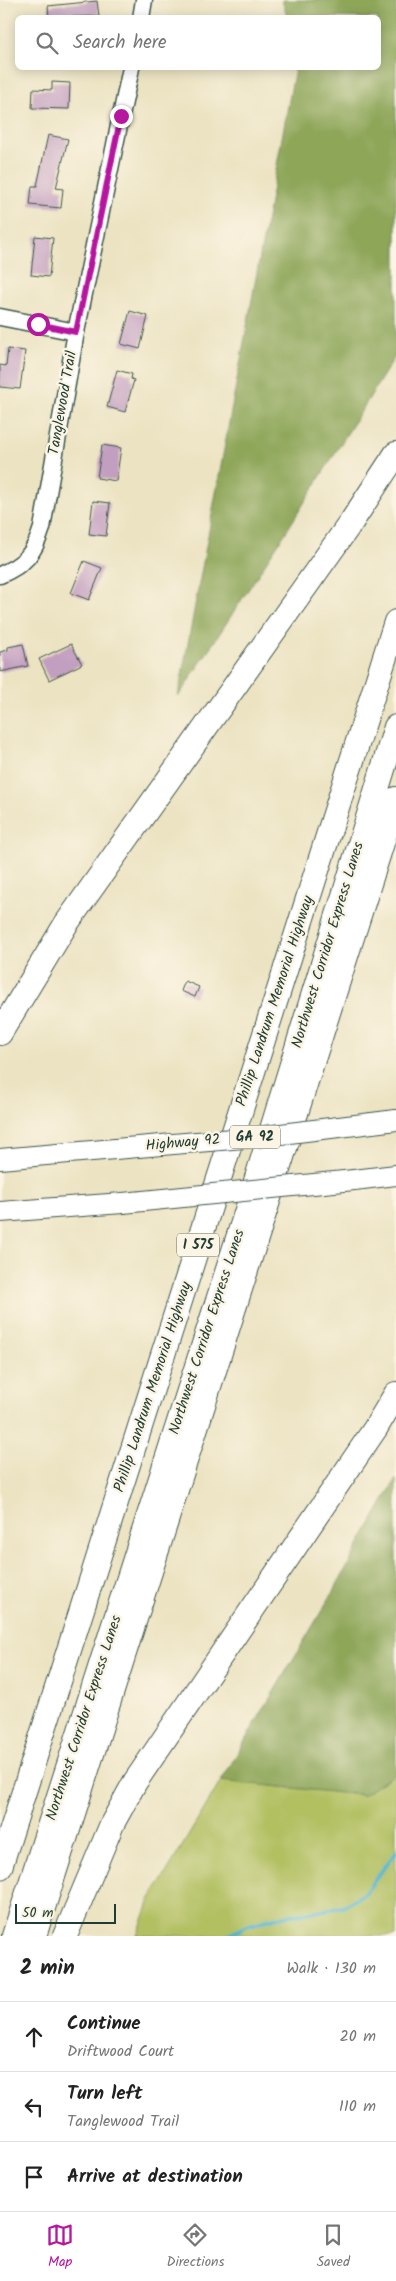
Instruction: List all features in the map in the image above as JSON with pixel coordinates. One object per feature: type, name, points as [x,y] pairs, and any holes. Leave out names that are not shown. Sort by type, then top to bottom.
[{"type":"highway","points":[[0,1033],[66,924],[346,529],[396,454]]},
{"type":"highway","name":"Phillip Landrum Memorial Highway","points":[[0,1867],[396,622]]},
{"type":"highway","name":"Northwest Corridor Express Lanes","points":[[14,1936],[248,1207],[396,727]]},
{"type":"highway","points":[[34,1936],[396,799]]},
{"type":"highway","points":[[65,1936],[112,1824],[136,1782],[366,1443],[396,1394]]},
{"type":"main road","name":"Highway 92","points":[[0,1159],[256,1137],[396,1120]]},
{"type":"main road","points":[[0,1212],[396,1175]]},
{"type":"street","points":[[142,15],[144,0]]},
{"type":"street","name":"Tanglewood Trail","points":[[0,575],[16,568],[28,558],[37,545],[42,528],[76,332],[131,70]]},
{"type":"street","points":[[0,317],[76,332]]},
{"type":"green space","points":[[282,0],[396,0],[396,355],[286,532],[178,697],[295,70],[381,70],[381,15],[286,15]]},
{"type":"green space","points":[[396,1479],[396,1773],[363,1795],[221,1781],[334,1590]]},
{"type":"green space","points":[[396,1773],[396,1936],[137,1936],[150,1900],[221,1781],[362,1795]]},
{"type":"building","points":[[97,1],[99,15],[49,15],[48,6]]},
{"type":"building","points":[[52,82],[70,83],[69,109],[32,108],[33,89],[52,90]]},
{"type":"building","points":[[48,135],[68,139],[56,188],[63,189],[61,208],[30,205],[32,186],[37,186]]},
{"type":"building","points":[[35,236],[53,238],[49,277],[31,275]]},
{"type":"building","points":[[130,311],[148,316],[140,349],[121,344]]},
{"type":"building","points":[[8,349],[25,351],[20,389],[0,387],[0,365],[6,366]]},
{"type":"building","points":[[117,370],[132,374],[131,379],[134,380],[125,412],[107,407]]},
{"type":"building","points":[[102,445],[121,448],[116,481],[97,478]]},
{"type":"building","points":[[93,501],[110,503],[106,536],[89,534]]},
{"type":"building","points":[[84,561],[102,568],[89,600],[71,593]]},
{"type":"building","points":[[23,644],[28,666],[0,672],[0,652],[8,650],[8,647]]},
{"type":"building","points":[[71,644],[82,664],[49,680],[39,659]]},
{"type":"building","points":[[185,981],[199,987],[195,997],[181,991]]},
{"type":"waterway","points":[[227,1936],[249,1925],[278,1917],[343,1907],[365,1893],[396,1852]]},
{"type":"route","points":[[38,324],[76,332],[121,116]]}]
